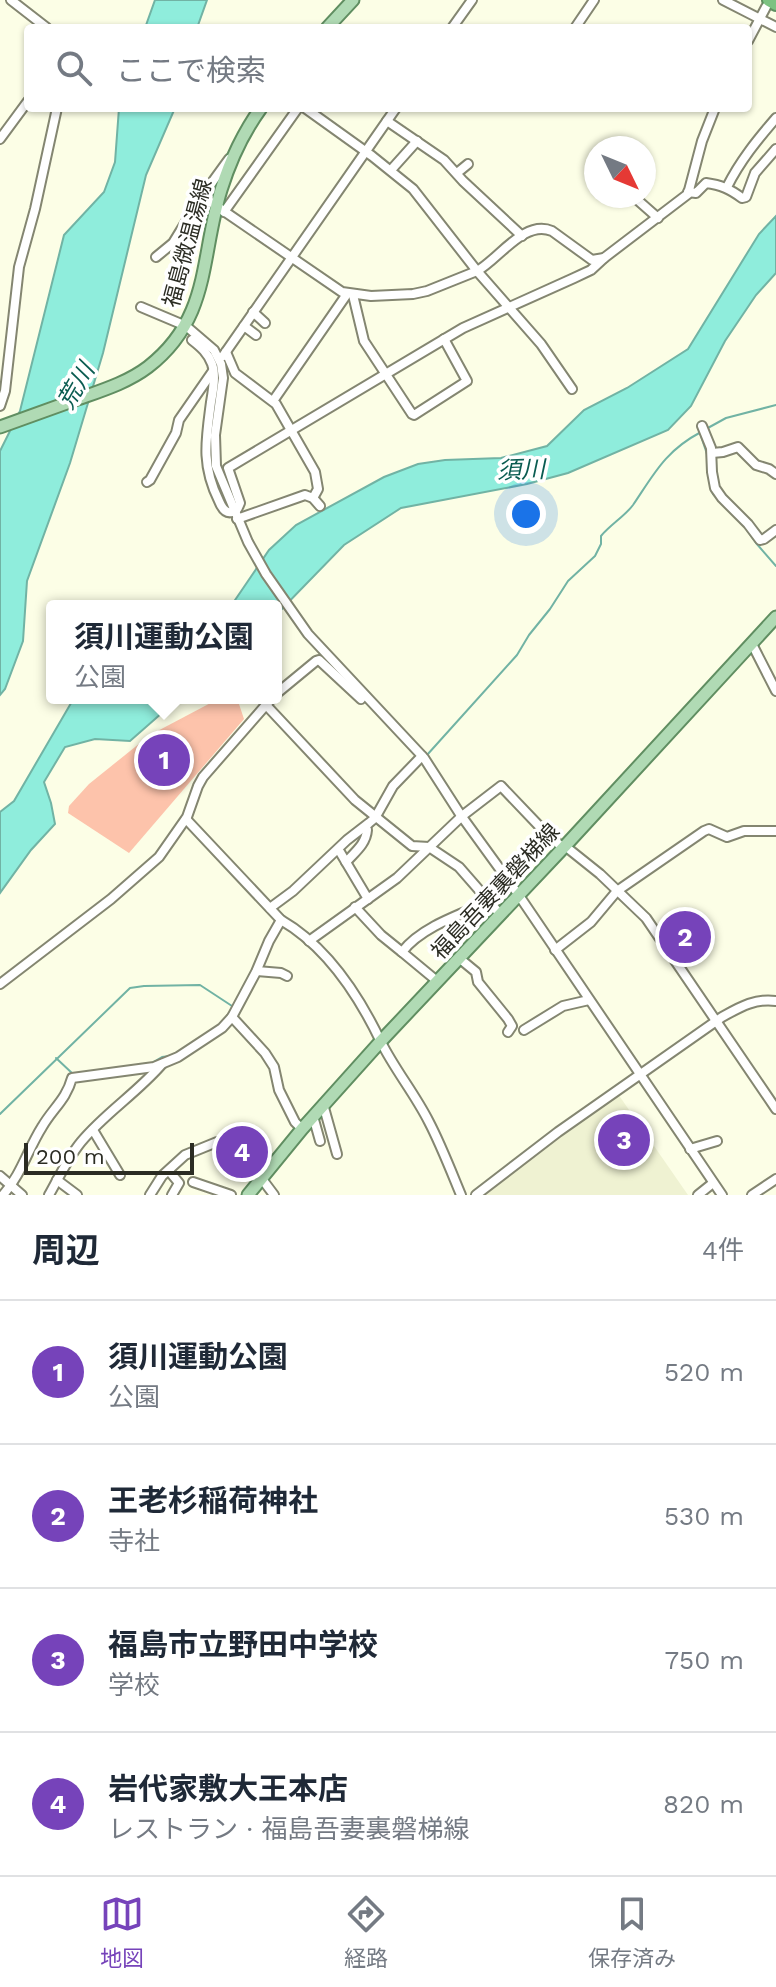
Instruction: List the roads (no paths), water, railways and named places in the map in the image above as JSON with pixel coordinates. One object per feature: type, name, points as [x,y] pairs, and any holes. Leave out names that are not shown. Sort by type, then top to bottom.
[{"type":"main road","points":[[331,24],[353,0]]},
{"type":"main road","name":"福島微温湯線","points":[[6,425],[116,385],[137,374],[168,348],[186,326],[202,283],[221,209],[220,192],[235,152],[259,112]]},
{"type":"main road","name":"福島吾妻裏磐梯線","points":[[248,1195],[323,1104],[776,617]]},
{"type":"street","points":[[11,0],[42,24]]},
{"type":"street","points":[[455,24],[472,0]]},
{"type":"street","points":[[578,24],[594,0]]},
{"type":"street","points":[[723,0],[776,27]]},
{"type":"street","points":[[752,33],[770,4]]},
{"type":"street","points":[[0,139],[24,106]]},
{"type":"street","points":[[0,406],[7,377],[19,267],[56,112]]},
{"type":"street","points":[[221,209],[295,112]]},
{"type":"street","points":[[311,112],[391,170],[417,193],[438,224],[541,344],[572,389]]},
{"type":"street","points":[[313,498],[318,489],[315,472],[273,401],[235,373],[224,354],[393,112]]},
{"type":"street","points":[[236,516],[240,503],[226,470],[463,328],[591,270],[684,199],[713,112]]},
{"type":"street","points":[[727,187],[736,168],[776,118]]},
{"type":"street","points":[[387,121],[444,160],[522,236]]},
{"type":"street","points":[[391,170],[417,141]]},
{"type":"street","points":[[688,192],[696,193],[706,183],[727,187],[742,198],[746,197],[755,173],[776,149]]},
{"type":"street","points":[[156,257],[173,243],[202,196],[235,152]]},
{"type":"street","points":[[457,173],[468,164]]},
{"type":"street","points":[[202,196],[336,289],[350,294],[371,296],[427,291],[477,271],[508,244],[538,228],[552,231],[592,260],[604,258]]},
{"type":"street","points":[[647,208],[658,218]]},
{"type":"street","points":[[350,294],[364,341],[414,415],[467,381],[444,339]]},
{"type":"street","points":[[273,401],[350,294]]},
{"type":"street","points":[[141,307],[186,326],[211,345],[221,364],[222,388],[214,451],[218,476],[266,574],[308,634],[422,756],[722,1195]]},
{"type":"street","points":[[253,312],[265,323]]},
{"type":"street","points":[[244,326],[256,335]]},
{"type":"street","points":[[192,340],[203,349],[215,368],[205,452],[222,507],[236,516],[305,495],[320,506]]},
{"type":"street","points":[[147,482],[176,433],[179,420],[215,368]]},
{"type":"street","points":[[0,387],[7,377]]},
{"type":"street","points":[[702,426],[712,453],[714,482],[719,494],[760,540],[776,530]]},
{"type":"street","points":[[712,453],[738,447],[756,465],[776,474]]},
{"type":"street","points":[[752,644],[776,691]]},
{"type":"street","points":[[282,690],[319,660],[363,701],[372,703]]},
{"type":"street","points":[[0,984],[111,899],[159,857],[186,819],[203,777],[267,704]]},
{"type":"street","points":[[275,704],[355,800],[412,846],[429,847],[459,867],[500,914]]},
{"type":"street","points":[[270,908],[375,818],[393,786],[422,756]]},
{"type":"street","points":[[309,941],[397,878],[462,816],[501,786],[564,847],[600,874],[646,918],[776,1109]]},
{"type":"street","points":[[186,819],[281,920],[294,927],[336,969],[429,1121],[461,1195]]},
{"type":"street","points":[[555,950],[591,922],[617,891],[704,831],[709,829],[727,837],[744,831],[776,831]]},
{"type":"street","points":[[346,862],[361,846],[367,830]]},
{"type":"street","points":[[340,852],[368,899]]},
{"type":"street","points":[[402,952],[409,942],[421,934],[489,902]]},
{"type":"street","points":[[355,907],[381,935],[437,981]]},
{"type":"street","points":[[3,1195],[15,1189],[41,1128],[67,1094],[75,1077],[162,1064],[222,1028],[232,1017],[281,920]]},
{"type":"street","points":[[459,958],[476,972],[478,982],[508,1019],[512,1026],[508,1032]]},
{"type":"street","points":[[257,971],[287,976]]},
{"type":"street","points":[[524,1030],[563,1006],[589,1000]]},
{"type":"street","points":[[476,1195],[558,1132],[716,1022],[743,1005],[761,1000],[776,1001]]},
{"type":"street","points":[[232,1017],[274,1067],[279,1090],[295,1122],[302,1129]]},
{"type":"street","points":[[49,1195],[69,1158],[93,1130],[162,1064]]},
{"type":"street","points":[[323,1104],[337,1154]]},
{"type":"street","points":[[313,1116],[320,1141]]},
{"type":"street","points":[[93,1130],[120,1175]]},
{"type":"street","points":[[690,1149],[717,1141]]},
{"type":"street","points":[[150,1195],[162,1176],[185,1155],[217,1142]]},
{"type":"street","points":[[169,1171],[179,1183],[172,1195]]},
{"type":"street","points":[[0,1176],[15,1189]]},
{"type":"street","points":[[262,1179],[274,1195]]},
{"type":"street","points":[[752,1195],[776,1179]]},
{"type":"street","points":[[57,1180],[77,1195]]},
{"type":"street","points":[[193,1182],[231,1195]]},
{"type":"street","points":[[698,1195],[713,1183]]},
{"type":"water","points":[[155,0],[207,0],[198,24],[146,24]]},
{"type":"water","name":"荒川","points":[[119,112],[173,112],[146,175],[103,353],[70,463],[27,581],[23,641],[0,695],[0,451],[20,411],[64,235],[104,192],[115,162]]},
{"type":"water","name":"須川","points":[[776,216],[776,273],[756,295],[725,341],[691,406],[668,430],[568,473],[401,508],[344,545],[282,609],[282,600],[235,600],[269,550],[296,525],[384,477],[418,464],[501,458],[547,446],[584,410],[627,388],[688,349],[759,234]]},
{"type":"water","points":[[71,704],[172,704],[130,741],[95,739],[65,747],[44,782],[55,824],[31,850],[0,893],[0,812],[14,801]]},
{"type":"waterway","points":[[706,429],[726,418],[776,405]]},
{"type":"waterway","points":[[427,755],[517,655],[568,581],[595,556],[601,536],[630,509],[661,464],[678,447],[701,432]]},
{"type":"waterway","points":[[700,433],[707,454]]},
{"type":"waterway","points":[[711,488],[718,499]]},
{"type":"waterway","points":[[747,530],[776,566]]},
{"type":"waterway","points":[[0,1114],[130,988],[200,985],[232,1006]]},
{"type":"waterway","points":[[150,1064],[170,1056]]},
{"type":"waterway","points":[[56,1058],[73,1074]]},
{"type":"place","name":"須川運動公園","points":[[164,760]]},
{"type":"place","name":"王老杉稲荷神社","points":[[685,937]]},
{"type":"place","name":"福島市立野田中学校","points":[[624,1140]]},
{"type":"place","name":"岩代家敷大王本店","points":[[242,1152]]}]
